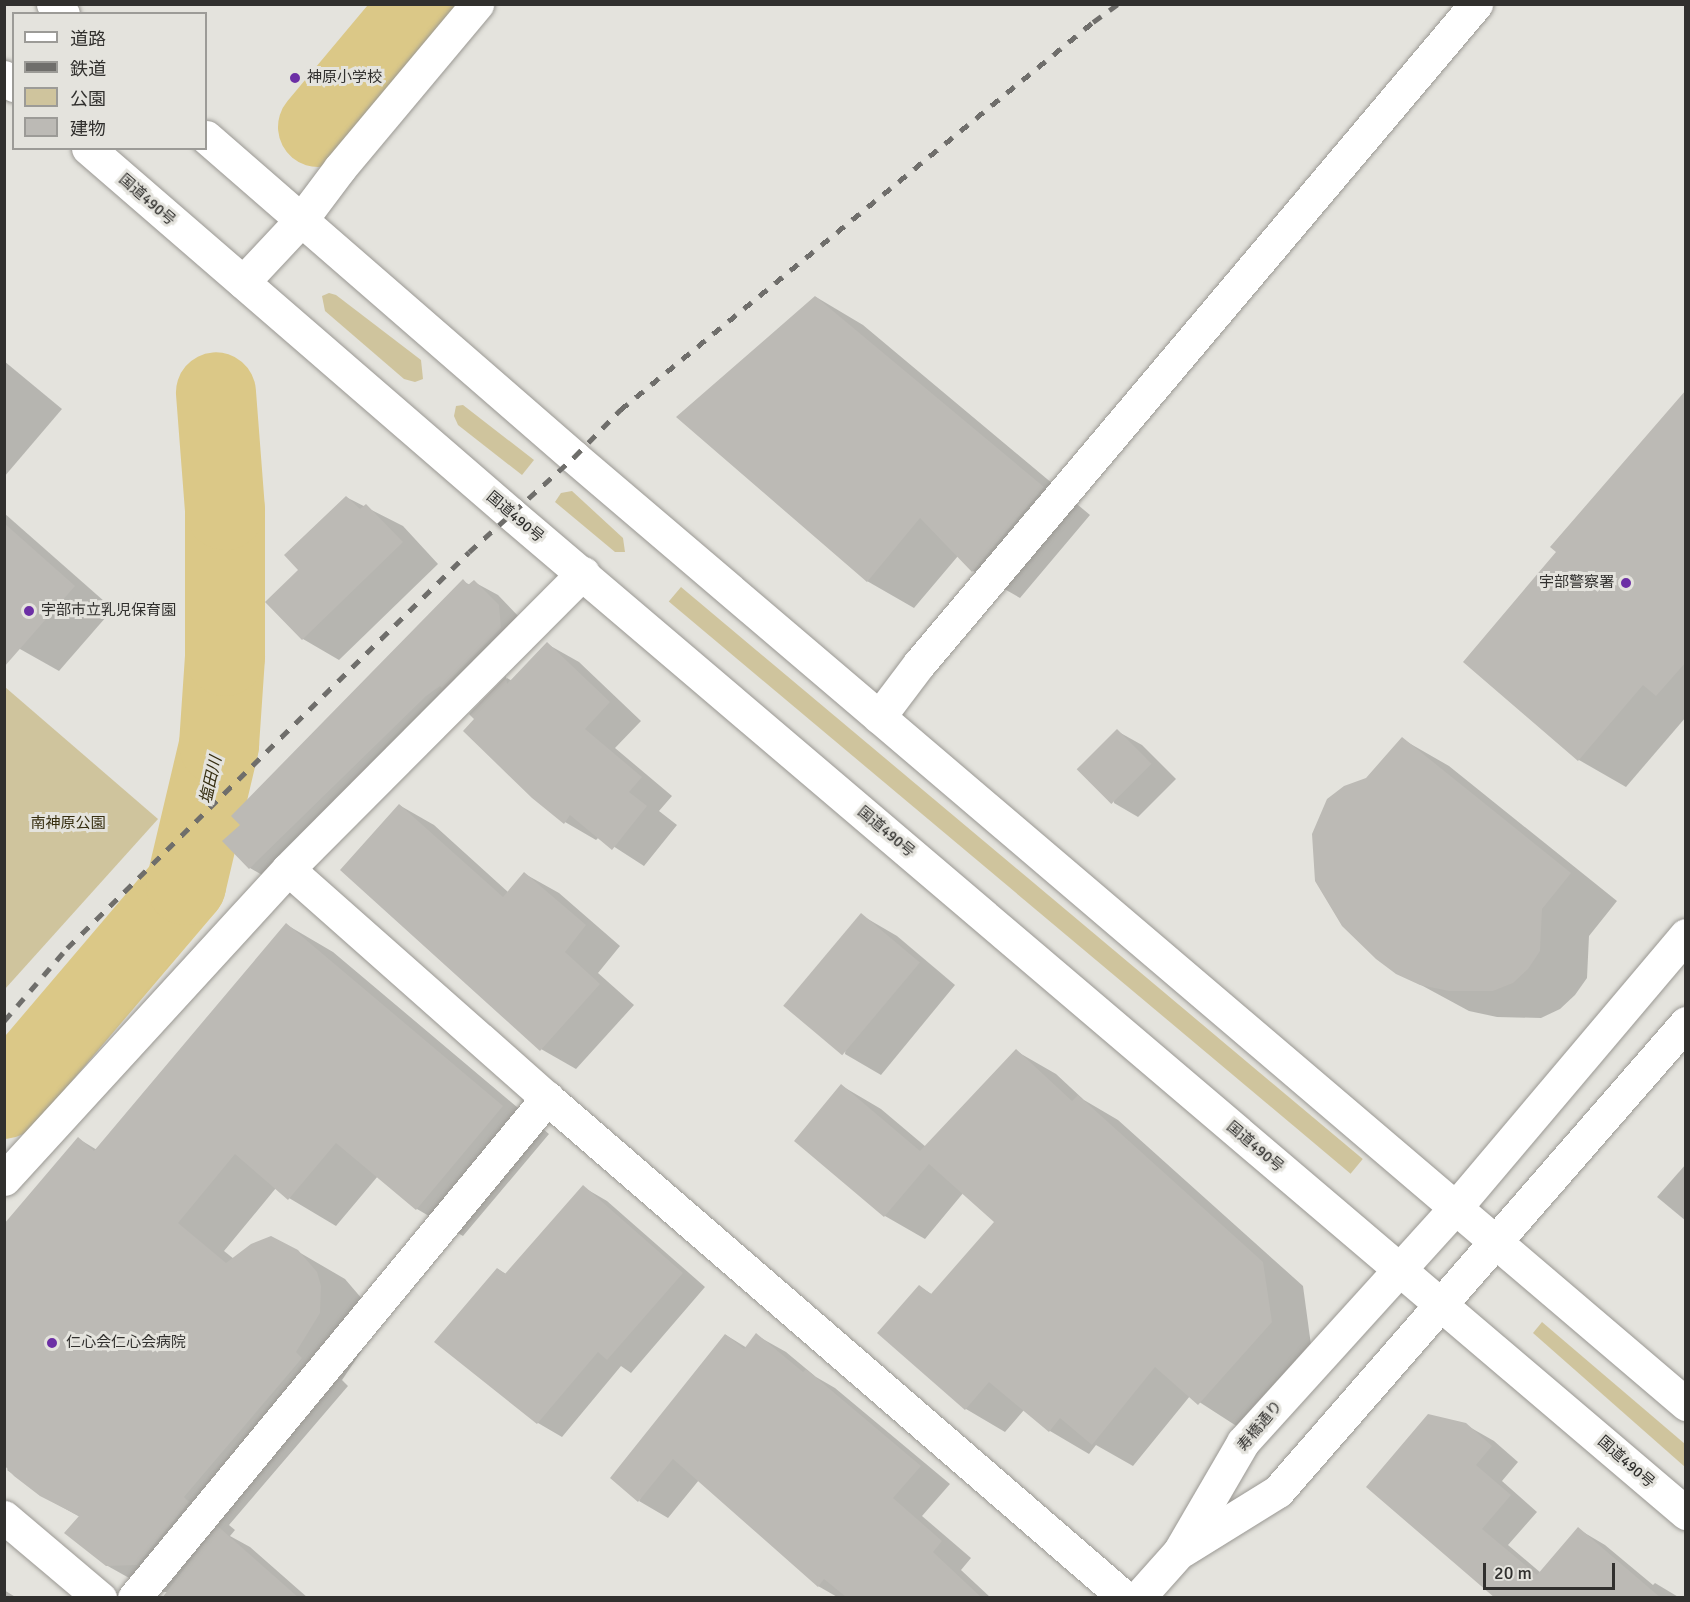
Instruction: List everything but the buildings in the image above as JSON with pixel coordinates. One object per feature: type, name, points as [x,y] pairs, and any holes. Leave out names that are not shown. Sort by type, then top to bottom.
[{"type":"main road","points":[[243,282],[301,220],[340,168],[477,4]]},
{"type":"main road","points":[[879,717],[926,655],[1476,4]]},
{"type":"main road","points":[[207,138],[879,717],[1686,1404]]},
{"type":"main road","name":"国道490号","points":[[89,150],[1686,1513]]},
{"type":"main road","points":[[4,1179],[288,868],[583,573]]},
{"type":"main road","points":[[288,868],[547,1098],[1125,1598]]},
{"type":"main road","name":"寿橋通り","points":[[1138,1598],[1179,1552],[1243,1443],[1456,1207],[1686,935]]},
{"type":"main road","points":[[1179,1552],[1278,1491],[1686,1023]]},
{"type":"main road","points":[[134,1598],[547,1098]]},
{"type":"main road","points":[[4,1517],[100,1598]]},
{"type":"green space","points":[[329,293],[336,295],[421,360],[423,379],[415,382],[404,379],[325,311],[322,296]]},
{"type":"green space","points":[[463,405],[534,460],[522,475],[458,425],[454,416],[456,406]]},
{"type":"green space","points":[[572,491],[623,538],[625,552],[615,552],[555,502],[561,493]]},
{"type":"green space","points":[[681,587],[1363,1159],[1351,1174],[669,602]]},
{"type":"green space","name":"南神原公園","points":[[5,687],[158,819],[5,989]]},
{"type":"green space","points":[[1542,1322],[1685,1444],[1685,1467],[1533,1333]]},
{"type":"waterway","name":"塩田川","points":[[318,127],[421,4]]},
{"type":"waterway","name":"塩田川","points":[[4,1099],[186,885],[219,745],[225,656],[225,510],[216,392]]},
{"type":"railway","points":[[4,1021],[67,948],[469,552],[574,457],[620,410],[1093,22],[1118,4]]},
{"type":"place","name":"神原小学校","points":[[295,78]]},
{"type":"place","name":"宇部警察署","points":[[1626,583]]},
{"type":"place","name":"宇部市立乳児保育園","points":[[29,611]]},
{"type":"place","name":"仁心会仁心会病院","points":[[52,1343]]}]
